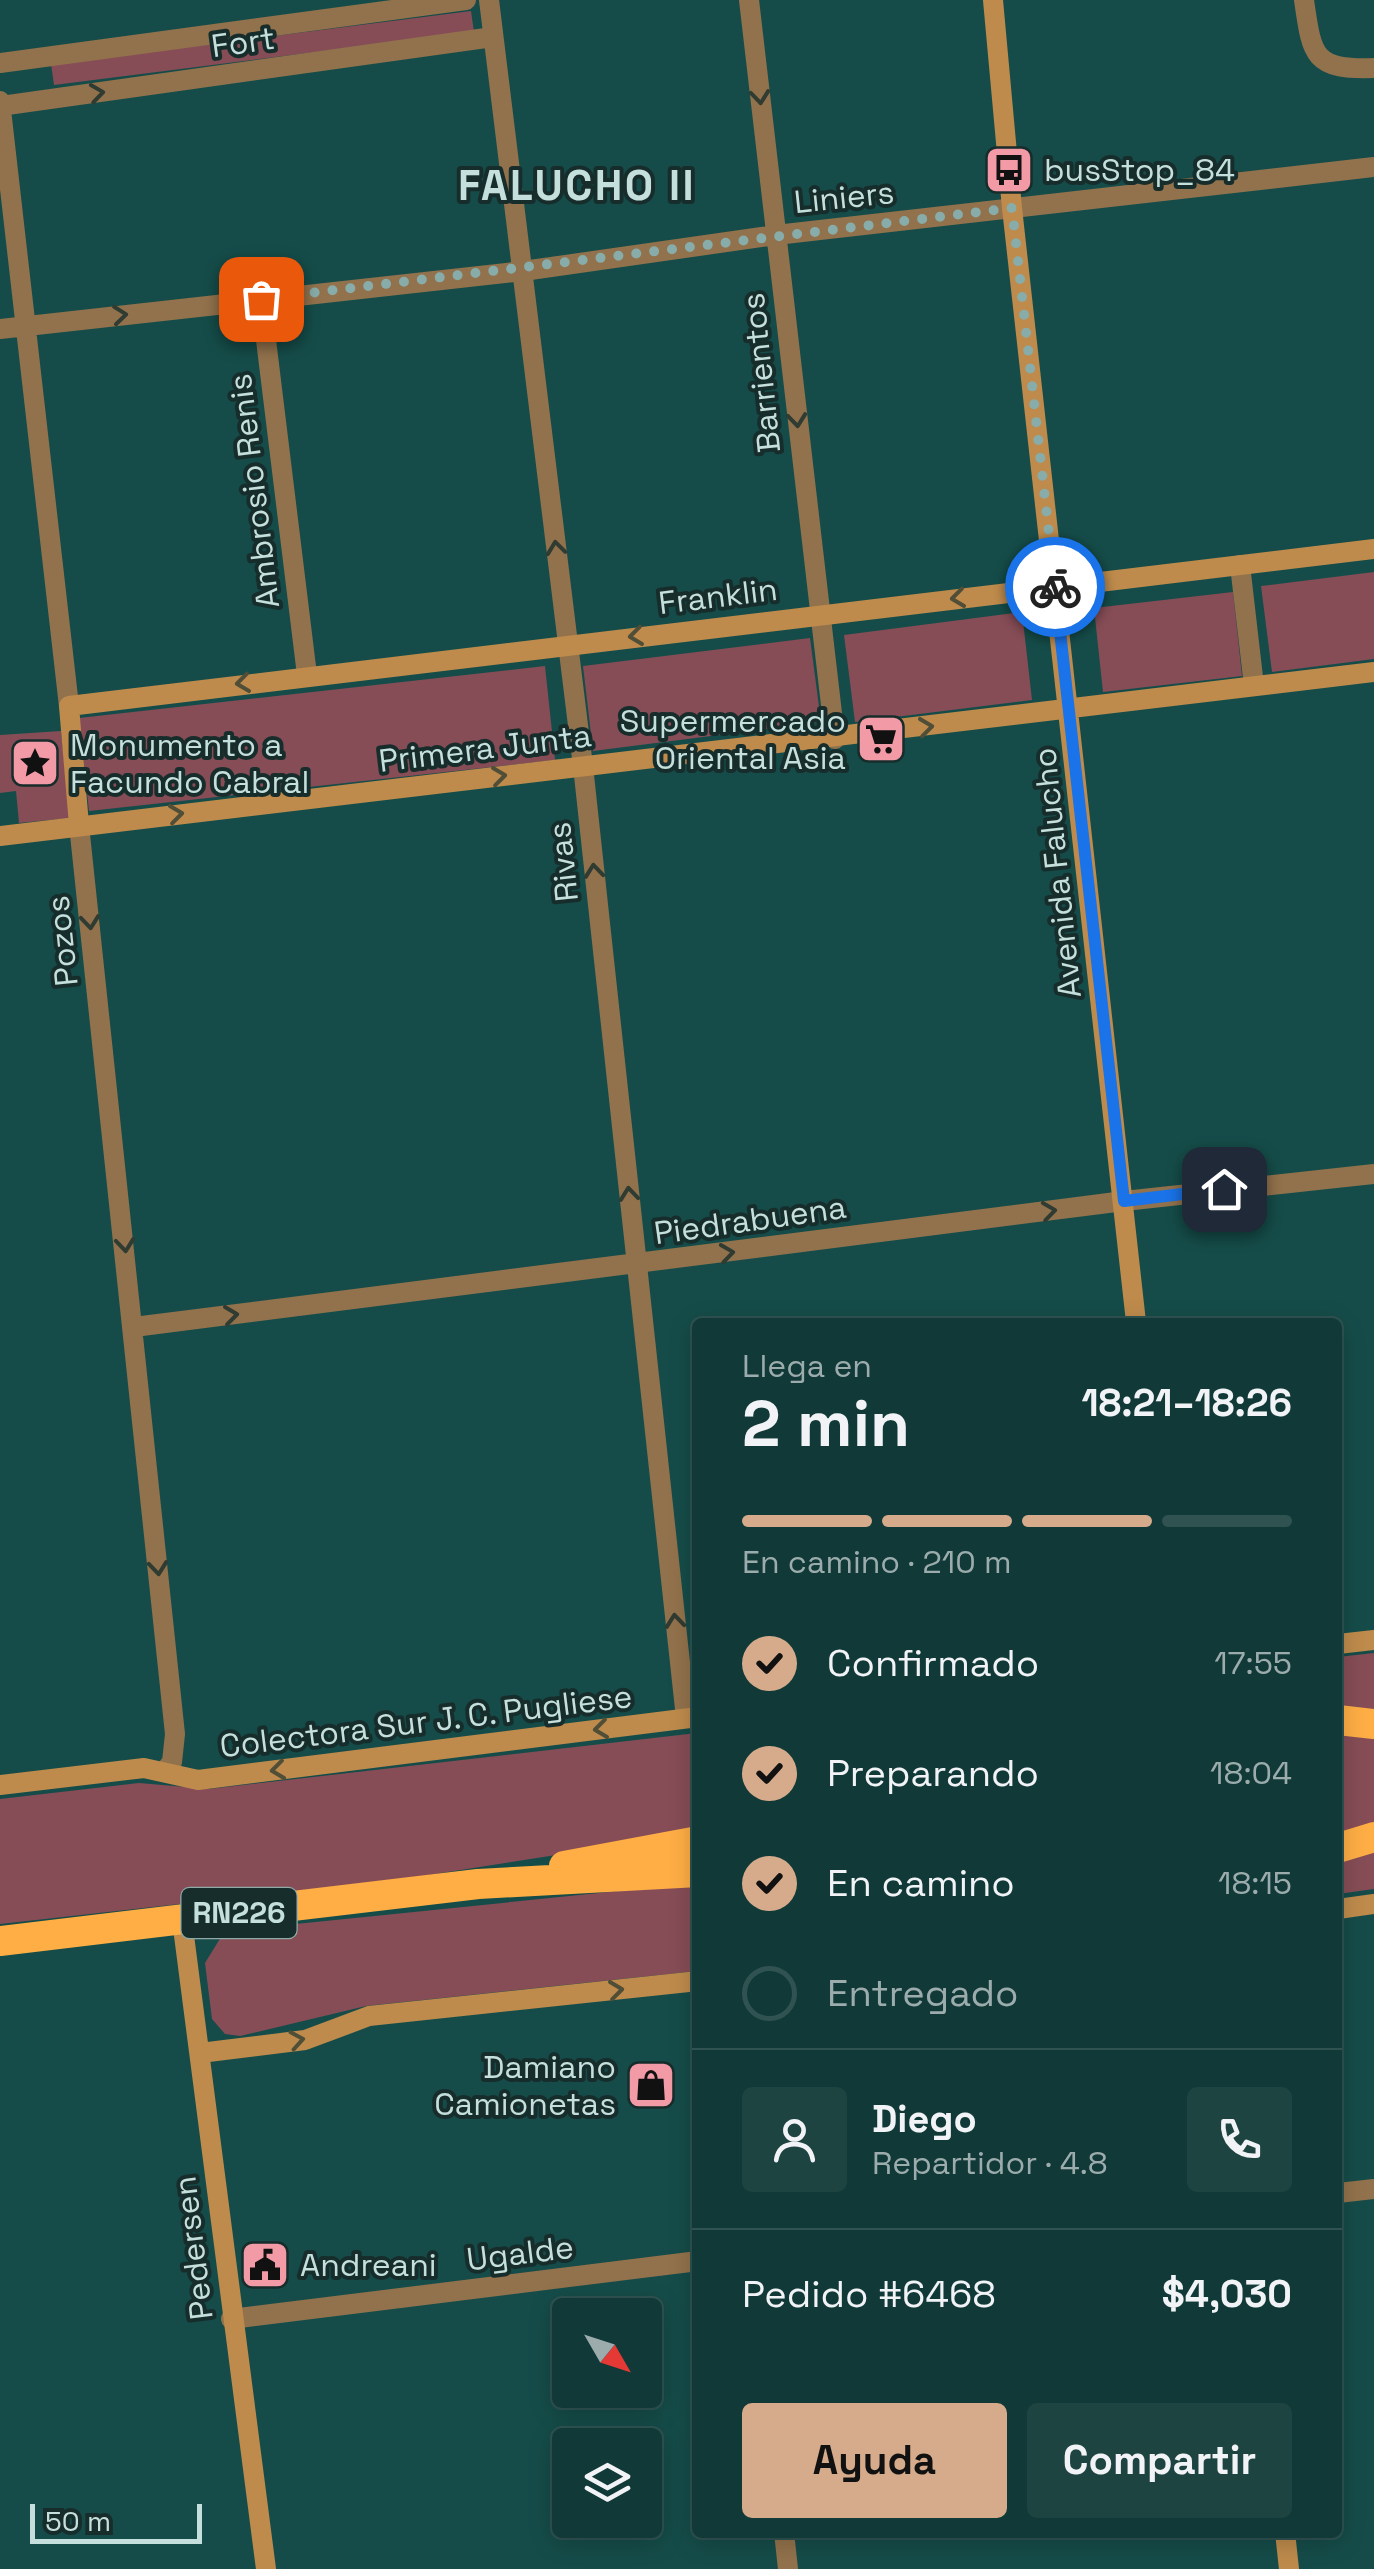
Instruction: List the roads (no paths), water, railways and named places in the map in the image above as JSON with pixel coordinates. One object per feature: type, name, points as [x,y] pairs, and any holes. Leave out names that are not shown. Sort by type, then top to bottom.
[{"type":"highway","points":[[1342,1720],[1374,1724]]},
{"type":"highway","points":[[1342,1847],[1374,1837]]},
{"type":"highway","name":"RN226","points":[[478,1884],[692,1842]]},
{"type":"highway","name":"RN226","points":[[0,1942],[478,1884],[692,1872]]},
{"type":"main road","name":"Avenida Falucho","points":[[994,0],[1012,208],[1136,1318]]},
{"type":"main road","name":"Franklin","points":[[69,706],[1374,549]]},
{"type":"main road","name":"Primera Junta","points":[[0,836],[1374,672]]},
{"type":"main road","name":"Pozos","points":[[69,706],[80,825]]},
{"type":"main road","points":[[1342,1644],[1374,1640]]},
{"type":"main road","name":"Colectora Sur J. C. Pugliese","points":[[0,1785],[144,1768],[198,1780],[692,1718]]},
{"type":"main road","points":[[1342,1908],[1374,1904]]},
{"type":"main road","name":"Pedersen","points":[[182,1920],[266,2569]]},
{"type":"main road","points":[[200,2053],[306,2040],[369,2016],[692,1981]]},
{"type":"main road","points":[[1286,2538],[1289,2569]]},
{"type":"street","name":"Fort","points":[[0,63],[466,0]]},
{"type":"street","name":"Rivas","points":[[490,0],[692,1718]]},
{"type":"street","name":"Barrientos","points":[[749,0],[835,738]]},
{"type":"street","points":[[1304,0],[1310,45],[1316,56],[1329,66],[1374,68]]},
{"type":"street","name":"Fort","points":[[0,103],[494,37]]},
{"type":"street","name":"Pozos","points":[[0,103],[69,706]]},
{"type":"street","name":"Liniers","points":[[0,328],[523,271],[776,235],[1374,167]]},
{"type":"street","name":"Ambrosio Renis","points":[[261,299],[307,675]]},
{"type":"street","points":[[1240,565],[1254,686]]},
{"type":"street","name":"Pozos","points":[[80,825],[175,1734],[172,1762],[164,1772]]},
{"type":"street","name":"Piedrabuena","points":[[134,1327],[1124,1201],[1374,1174]]},
{"type":"street","points":[[1342,2193],[1374,2189]]},
{"type":"street","name":"Ugalde","points":[[231,2319],[692,2262]]},
{"type":"street","points":[[785,2538],[788,2569]]},
{"type":"place","name":"busStop_84","points":[[1009,170]]},
{"type":"place","name":"Supermercado Oriental Asia","points":[[881,739]]},
{"type":"place","name":"Monumento a Facundo Cabral","points":[[35,763]]},
{"type":"place","name":"Damiano Camionetas","points":[[651,2085]]},
{"type":"place","name":"Andreani","points":[[265,2265]]},
{"type":"district","name":"FALUCHO II","points":[[577,185]]}]
